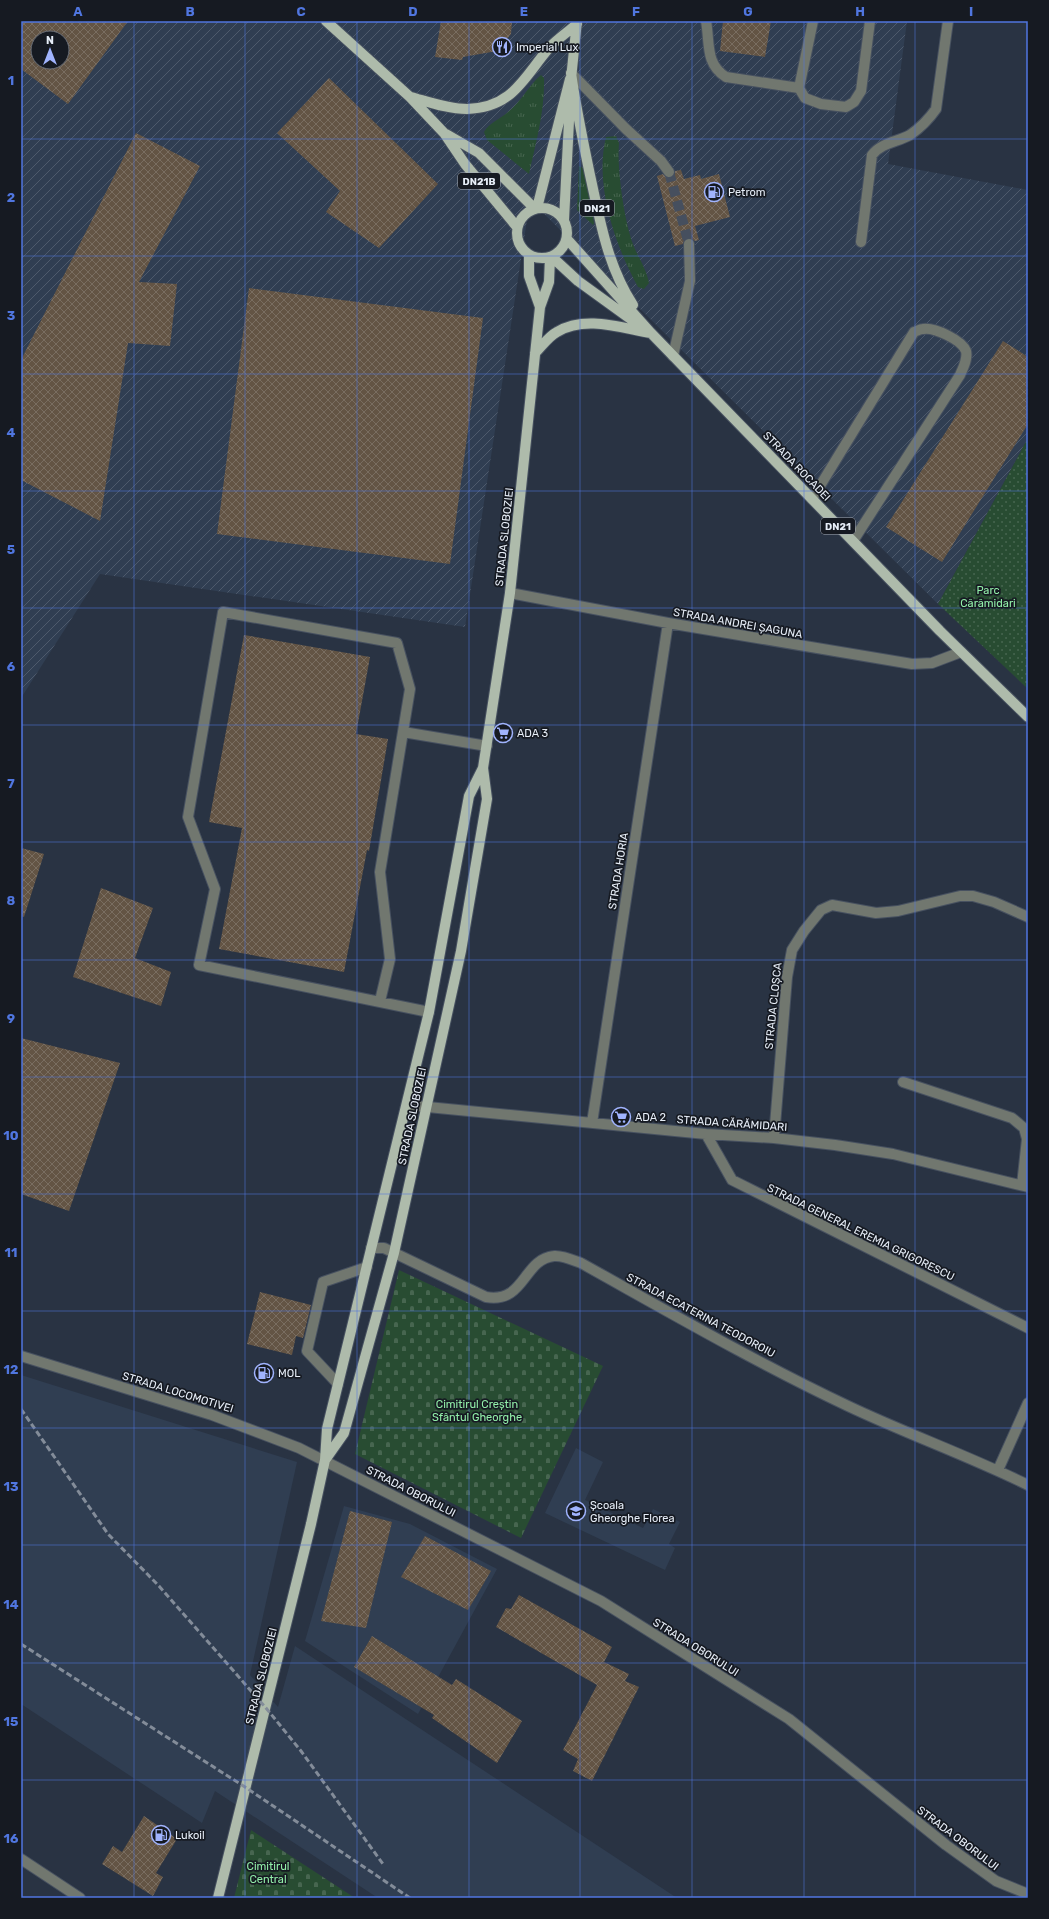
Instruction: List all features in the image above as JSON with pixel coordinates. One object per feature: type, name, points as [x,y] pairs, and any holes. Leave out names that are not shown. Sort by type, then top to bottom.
[{"type":"main road","name":"DN21B","points":[[326,21],[410,97],[444,133],[465,164],[517,227]]},
{"type":"main road","points":[[410,97],[448,107],[468,109],[487,106],[502,101],[515,91],[532,72],[550,47],[576,22]]},
{"type":"main road","name":"DN21","points":[[576,22],[571,73],[576,114],[601,226],[612,266],[624,292],[651,333]]},
{"type":"main road","points":[[536,208],[571,73]]},
{"type":"main road","points":[[564,220],[553,210],[536,208],[524,215],[517,227],[517,240],[520,246],[529,255],[539,258],[551,257],[564,246],[567,239],[568,232],[564,220],[571,73]]},
{"type":"main road","name":"DN21B","points":[[444,133],[479,153],[536,208]]},
{"type":"main road","name":"STRADA ROCADEI","points":[[567,239],[673,356],[961,652],[1028,717]]},
{"type":"main road","name":"STRADA SLOBOZIEI","points":[[529,255],[529,276],[540,307]]},
{"type":"main road","name":"STRADA ROCADEI","points":[[551,257],[578,281],[651,333]]},
{"type":"main road","name":"STRADA SLOBOZIEI","points":[[218,1898],[325,1460],[327,1429],[429,1012],[469,796],[483,768],[510,593],[540,307],[549,282],[551,257]]},
{"type":"main road","points":[[535,353],[556,332],[572,325],[605,324],[651,333]]},
{"type":"main road","name":"STRADA SLOBOZIEI","points":[[325,1460],[344,1432],[394,1253],[461,951],[487,799],[483,768]]},
{"type":"street","points":[[706,21],[711,61],[716,72],[726,77],[799,88]]},
{"type":"street","points":[[813,21],[799,88],[805,98],[820,104],[846,107],[854,102],[861,91],[870,21]]},
{"type":"street","points":[[860,242],[872,155],[877,148],[909,135],[928,120],[936,109],[948,21]]},
{"type":"street","points":[[571,73],[626,129],[662,161],[669,172]]},
{"type":"street","points":[[673,356],[690,281],[689,244]]},
{"type":"street","points":[[812,499],[914,332],[923,328],[935,329],[961,342],[966,351],[966,362],[960,375],[853,541]]},
{"type":"street","name":"STRADA ANDREI ȘAGUNA","points":[[510,593],[668,623],[912,664],[932,663],[961,652]]},
{"type":"street","points":[[380,1001],[390,959],[380,872],[410,689],[397,643],[223,612],[188,817],[214,889],[199,965],[429,1012]]},
{"type":"street","name":"STRADA HORIA","points":[[592,1123],[668,623]]},
{"type":"street","points":[[403,732],[487,746]]},
{"type":"street","name":"STRADA CLOȘCA","points":[[774,1138],[786,977],[792,950],[820,910],[832,905],[876,913],[898,911],[960,896],[973,896],[994,902],[1028,917]]},
{"type":"street","points":[[903,1082],[1012,1118],[1024,1128],[1027,1139],[1025,1186]]},
{"type":"street","name":"STRADA CĂRĂMIDARI","points":[[407,1105],[706,1134],[774,1138],[893,1154],[1025,1186]]},
{"type":"street","name":"STRADA GENERAL EREMIA GRIGORESCU","points":[[706,1134],[732,1180],[1028,1328]]},
{"type":"street","name":"STRADA ECATERINA TEODOROIU","points":[[372,1248],[384,1248],[486,1297],[494,1299],[507,1297],[542,1260],[555,1256],[568,1258],[581,1263],[695,1327],[848,1406],[998,1470],[1028,1485]]},
{"type":"street","points":[[338,1384],[307,1351],[322,1282],[367,1267]]},
{"type":"street","name":"STRADA LOCOMOTIVEI","points":[[21,1356],[255,1430],[325,1460]]},
{"type":"street","points":[[998,1470],[1028,1403]]},
{"type":"street","name":"STRADA OBORULUI","points":[[325,1460],[601,1602],[789,1719],[946,1846],[996,1881],[1028,1894]]},
{"type":"street","points":[[21,1859],[80,1898]]},
{"type":"shaded area","points":[[21,21],[907,21],[888,164],[1028,190],[1028,438],[938,604],[530,200],[465,627],[100,574],[21,698]]},
{"type":"shaded area","points":[[21,1375],[297,1462],[250,1675],[278,1707],[295,1646],[677,1898],[378,1898],[215,1791],[202,1823],[21,1704]]},
{"type":"shaded area","name":"Școala Gheorghe Florea","points":[[576,1448],[603,1462],[585,1500],[643,1528],[653,1509],[680,1522],[669,1544],[675,1548],[665,1570],[545,1513]]},
{"type":"shaded area","points":[[344,1506],[410,1524],[497,1569],[418,1714],[305,1641]]},
{"type":"green space","points":[[541,75],[544,78],[543,102],[540,126],[529,174],[487,140],[484,132],[492,123],[513,108]]},
{"type":"green space","points":[[616,136],[619,143],[620,177],[627,225],[634,247],[649,283],[644,289],[638,287],[622,253],[609,214],[605,194],[603,156],[606,137]]},
{"type":"green space","points":[[579,166],[585,169],[594,223],[593,225],[577,210]]},
{"type":"green space","name":"Parc Cărămidari","points":[[1028,438],[1028,689],[938,604]]},
{"type":"green space","name":"Cimitirul Creștin Sfântul Gheorghe","points":[[399,1270],[603,1366],[521,1538],[355,1454]]},
{"type":"green space","name":"Cimitirul Central","points":[[251,1830],[355,1898],[234,1898]]},
{"type":"building","points":[[21,21],[128,21],[68,104],[21,69]]},
{"type":"building","points":[[441,21],[512,21],[511,34],[497,51],[463,57],[462,60],[435,57]]},
{"type":"building","points":[[723,21],[771,21],[765,57],[720,51]]},
{"type":"building","points":[[329,78],[438,184],[379,248],[326,212],[340,191],[277,133]]},
{"type":"building","points":[[136,133],[200,166],[139,282],[177,284],[170,346],[128,343],[100,521],[21,480],[21,360]]},
{"type":"building","points":[[681,170],[684,179],[700,175],[701,179],[719,174],[730,217],[695,226],[699,240],[695,241],[688,238],[685,239],[683,244],[675,246],[657,176],[663,174],[670,178],[675,175],[675,171]]},
{"type":"building","points":[[249,288],[483,318],[450,564],[217,534]]},
{"type":"building","points":[[1003,341],[1028,357],[1028,424],[942,562],[886,527]]},
{"type":"building","points":[[244,635],[370,657],[356,734],[388,739],[369,851],[367,850],[344,972],[219,949],[242,828],[209,822]]},
{"type":"building","points":[[21,848],[44,854],[24,917],[21,916]]},
{"type":"building","points":[[101,888],[153,908],[135,958],[171,972],[161,1006],[73,977]]},
{"type":"building","points":[[21,1038],[120,1063],[69,1211],[21,1194]]},
{"type":"building","points":[[260,1292],[311,1305],[303,1338],[296,1336],[292,1355],[247,1344]]},
{"type":"building","points":[[350,1511],[392,1522],[366,1628],[321,1621]]},
{"type":"building","points":[[425,1536],[491,1571],[468,1610],[401,1577]]},
{"type":"building","points":[[519,1595],[612,1647],[604,1662],[629,1674],[625,1681],[639,1687],[592,1781],[573,1771],[578,1759],[563,1750],[597,1685],[496,1627],[506,1608],[511,1609]]},
{"type":"building","points":[[372,1636],[452,1685],[456,1679],[522,1721],[497,1763],[432,1718],[434,1715],[354,1667]]},
{"type":"building","points":[[144,1816],[177,1839],[156,1873],[163,1877],[153,1896],[102,1864],[113,1846],[122,1852]]},
{"type":"tunnel","points":[[669,172],[689,244]]},
{"type":"railway","points":[[21,1409],[108,1534],[159,1586],[266,1708],[301,1751],[383,1864]]},
{"type":"railway","points":[[21,1644],[245,1787],[410,1898]]},
{"type":"place","name":"Imperial Lux","points":[[502,47]]},
{"type":"place","name":"Petrom","points":[[714,192]]},
{"type":"place","name":"ADA 3","points":[[503,733]]},
{"type":"place","name":"ADA 2","points":[[621,1117]]},
{"type":"place","name":"MOL","points":[[264,1373]]},
{"type":"place","name":"Școala Gheorghe Florea","points":[[576,1511]]},
{"type":"place","name":"Lukoil","points":[[161,1835]]}]
